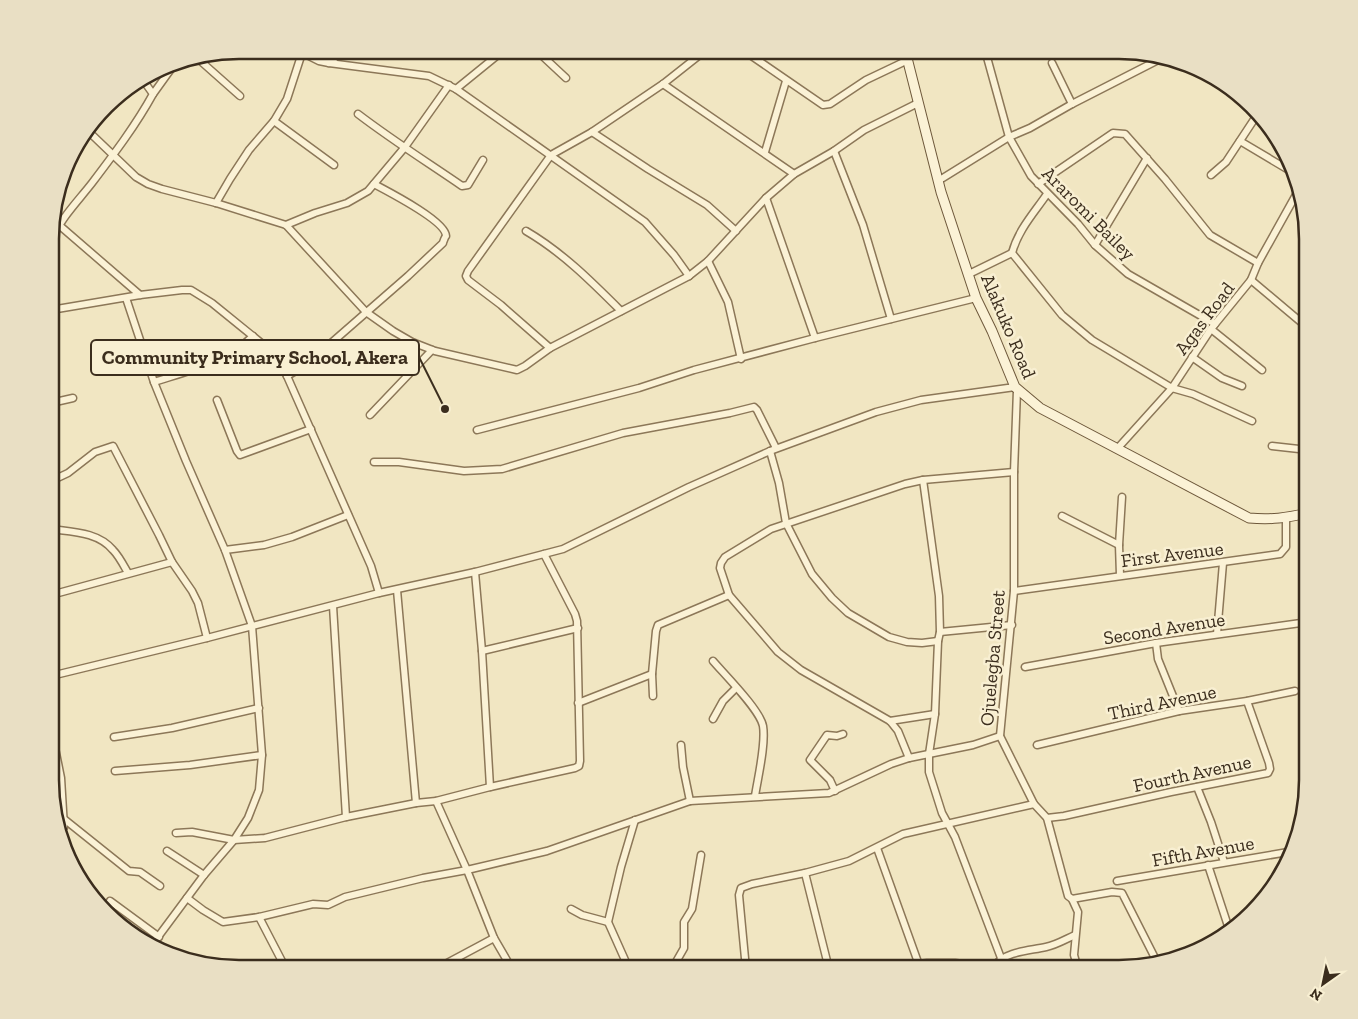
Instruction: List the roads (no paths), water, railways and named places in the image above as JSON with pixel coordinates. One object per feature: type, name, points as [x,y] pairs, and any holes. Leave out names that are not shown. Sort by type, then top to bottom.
[{"type":"main road","name":"Alakuko Road","points":[[908,60],[938,181],[976,298],[1016,389],[1040,408],[1249,518],[1269,520],[1299,515]]},
{"type":"street","points":[[216,203],[249,150],[274,121],[287,99],[298,59]]},
{"type":"street","points":[[315,59],[329,64],[429,76],[456,89],[645,222],[674,255],[688,276]]},
{"type":"street","points":[[329,64],[335,59]]},
{"type":"street","points":[[456,89],[493,59]]},
{"type":"street","points":[[546,59],[566,78]]},
{"type":"street","points":[[550,348],[501,305],[468,280],[466,276],[478,256],[551,155],[592,132],[664,84],[695,59]]},
{"type":"street","points":[[755,59],[820,104],[825,105],[830,104],[866,80],[908,60]]},
{"type":"street","name":"Araromi Bailey","points":[[987,59],[1009,137],[1024,166],[1038,184],[1078,224],[1095,245],[1138,280],[1213,327],[1262,370]]},
{"type":"street","points":[[202,62],[240,96]]},
{"type":"street","points":[[938,181],[1009,137],[1154,62]]},
{"type":"street","points":[[1052,63],[1072,104]]},
{"type":"street","points":[[59,225],[113,156],[168,73]]},
{"type":"street","points":[[764,152],[786,81]]},
{"type":"street","points":[[664,84],[794,174]]},
{"type":"street","points":[[146,85],[153,94]]},
{"type":"street","points":[[286,225],[346,203],[368,191],[405,147],[449,85]]},
{"type":"street","points":[[92,135],[136,177],[148,184],[286,225],[366,312],[412,342],[432,350],[516,370],[525,366],[550,348],[688,276],[708,261],[766,198],[794,174],[880,122],[918,103]]},
{"type":"street","points":[[358,114],[392,140],[462,186],[468,185],[483,160]]},
{"type":"street","points":[[1211,175],[1226,162],[1254,119]]},
{"type":"street","points":[[274,121],[334,165]]},
{"type":"street","points":[[592,132],[707,205],[736,231]]},
{"type":"street","points":[[1038,184],[1113,133],[1119,132],[1129,137],[1210,234],[1258,263]]},
{"type":"street","points":[[1240,141],[1285,168]]},
{"type":"street","points":[[834,151],[863,224],[891,319]]},
{"type":"street","points":[[1095,245],[1146,158]]},
{"type":"street","points":[[287,376],[306,365],[438,249],[446,236],[433,219],[413,205],[374,184]]},
{"type":"street","points":[[969,274],[1012,253],[1015,241],[1021,230],[1047,194]]},
{"type":"street","points":[[766,198],[815,338]]},
{"type":"street","name":"Agas Road","points":[[1117,449],[1172,388],[1213,327],[1251,280],[1258,263],[1294,198]]},
{"type":"street","points":[[59,225],[140,295]]},
{"type":"street","points":[[526,231],[592,281],[621,311]]},
{"type":"street","points":[[1012,253],[1062,315],[1079,330],[1172,388],[1193,394],[1252,421]]},
{"type":"street","points":[[708,261],[728,302],[741,359]]},
{"type":"street","points":[[1251,280],[1299,320]]},
{"type":"street","points":[[59,309],[140,295],[191,290],[206,299],[253,336],[274,356],[287,376],[371,566],[380,594]]},
{"type":"street","points":[[126,298],[154,382],[225,550],[252,626],[262,755],[259,790],[248,818],[234,840],[204,875],[156,940]]},
{"type":"street","points":[[478,430],[639,388],[694,370],[976,298]]},
{"type":"street","points":[[154,382],[210,363],[245,344],[253,336]]},
{"type":"street","points":[[370,416],[432,350]]},
{"type":"street","points":[[1192,357],[1222,378],[1242,386]]},
{"type":"street","points":[[59,674],[563,549],[689,487],[773,449],[876,412],[912,402],[1016,389]]},
{"type":"street","name":"Ojuelegba Street","points":[[1016,389],[1014,591],[1000,736],[1034,804],[1047,818],[1068,896],[1072,899],[1078,912],[1074,955],[1075,960]]},
{"type":"street","points":[[59,401],[73,398]]},
{"type":"street","points":[[216,400],[240,455],[311,428]]},
{"type":"street","points":[[374,462],[399,462],[464,471],[502,469],[623,433],[722,415],[754,407],[758,410],[773,449],[786,523],[812,574],[832,598],[848,613],[889,636],[906,642],[938,641]]},
{"type":"street","points":[[59,477],[68,473],[95,452],[113,446],[172,562],[198,602],[207,638]]},
{"type":"street","points":[[1272,446],[1299,449]]},
{"type":"street","points":[[909,758],[898,731],[890,721],[789,662],[778,652],[729,595],[720,568],[721,562],[725,557],[771,529],[905,484],[923,480],[1014,472]]},
{"type":"street","points":[[923,480],[939,596],[940,632],[929,772],[942,813],[956,837],[1001,958],[1033,948],[1047,947],[1076,935]]},
{"type":"street","points":[[1120,575],[1119,545],[1122,497]]},
{"type":"street","points":[[225,550],[264,545],[292,537],[348,514]]},
{"type":"street","points":[[1062,516],[1119,545]]},
{"type":"street","name":"First Avenue","points":[[1014,591],[1280,554],[1286,547],[1286,518]]},
{"type":"street","points":[[59,530],[93,536],[103,542],[114,550],[128,573]]},
{"type":"street","points":[[176,833],[192,832],[234,840],[265,838],[346,817],[416,803],[436,801],[490,786],[579,766],[578,628],[575,614],[544,554]]},
{"type":"street","points":[[59,593],[172,562]]},
{"type":"street","points":[[1217,634],[1223,563]]},
{"type":"street","points":[[475,572],[490,786]]},
{"type":"street","points":[[397,590],[416,803]]},
{"type":"street","points":[[653,696],[652,674],[658,624],[729,595]]},
{"type":"street","points":[[333,606],[346,817]]},
{"type":"street","name":"Second Avenue","points":[[1025,666],[1156,643],[1299,623]]},
{"type":"street","points":[[940,632],[1012,625]]},
{"type":"street","points":[[482,651],[578,628]]},
{"type":"street","points":[[1156,643],[1158,659],[1179,711]]},
{"type":"street","points":[[713,661],[756,711],[763,724],[764,735],[755,796]]},
{"type":"street","points":[[578,703],[652,674]]},
{"type":"street","points":[[713,719],[724,701],[736,688]]},
{"type":"street","name":"Third Avenue","points":[[1036,745],[1179,711],[1247,701],[1295,691]]},
{"type":"street","name":"Fourth Avenue","points":[[1047,818],[1268,773],[1270,769],[1269,763],[1247,701]]},
{"type":"street","points":[[114,737],[172,728],[259,708]]},
{"type":"street","points":[[890,721],[935,714]]},
{"type":"street","points":[[835,791],[830,780],[810,760],[827,735],[837,736],[844,734]]},
{"type":"street","points":[[187,898],[223,922],[259,917],[313,904],[333,904],[345,897],[405,882],[547,851],[690,801],[755,796],[774,797],[835,791],[891,764],[909,758],[973,745],[1000,736]]},
{"type":"street","points":[[682,745],[683,767],[690,801]]},
{"type":"street","points":[[115,770],[190,765],[262,755]]},
{"type":"street","points":[[59,772],[64,823]]},
{"type":"street","points":[[1197,787],[1224,862]]},
{"type":"street","points":[[436,801],[467,870],[494,938],[507,960]]},
{"type":"street","points":[[745,960],[739,891],[741,888],[849,862],[903,834],[1034,804]]},
{"type":"street","points":[[64,819],[129,871],[140,872],[160,886]]},
{"type":"street","points":[[625,960],[608,922],[621,867],[635,820]]},
{"type":"street","points":[[877,848],[917,960]]},
{"type":"street","points":[[167,851],[204,875]]},
{"type":"street","name":"Fifth Avenue","points":[[1117,881],[1284,853]]},
{"type":"street","points":[[677,960],[684,948],[684,922],[692,909],[701,855]]},
{"type":"street","points":[[1208,864],[1227,924]]},
{"type":"street","points":[[805,874],[827,960]]},
{"type":"street","points":[[1072,899],[1112,892],[1122,893],[1154,957]]},
{"type":"street","points":[[110,901],[159,937]]},
{"type":"street","points":[[571,910],[608,922]]},
{"type":"street","points":[[259,917],[281,960]]},
{"type":"street","points":[[453,960],[494,938]]},
{"type":"place","name":"Community Primary School, Akera","points":[[445,409]]}]
